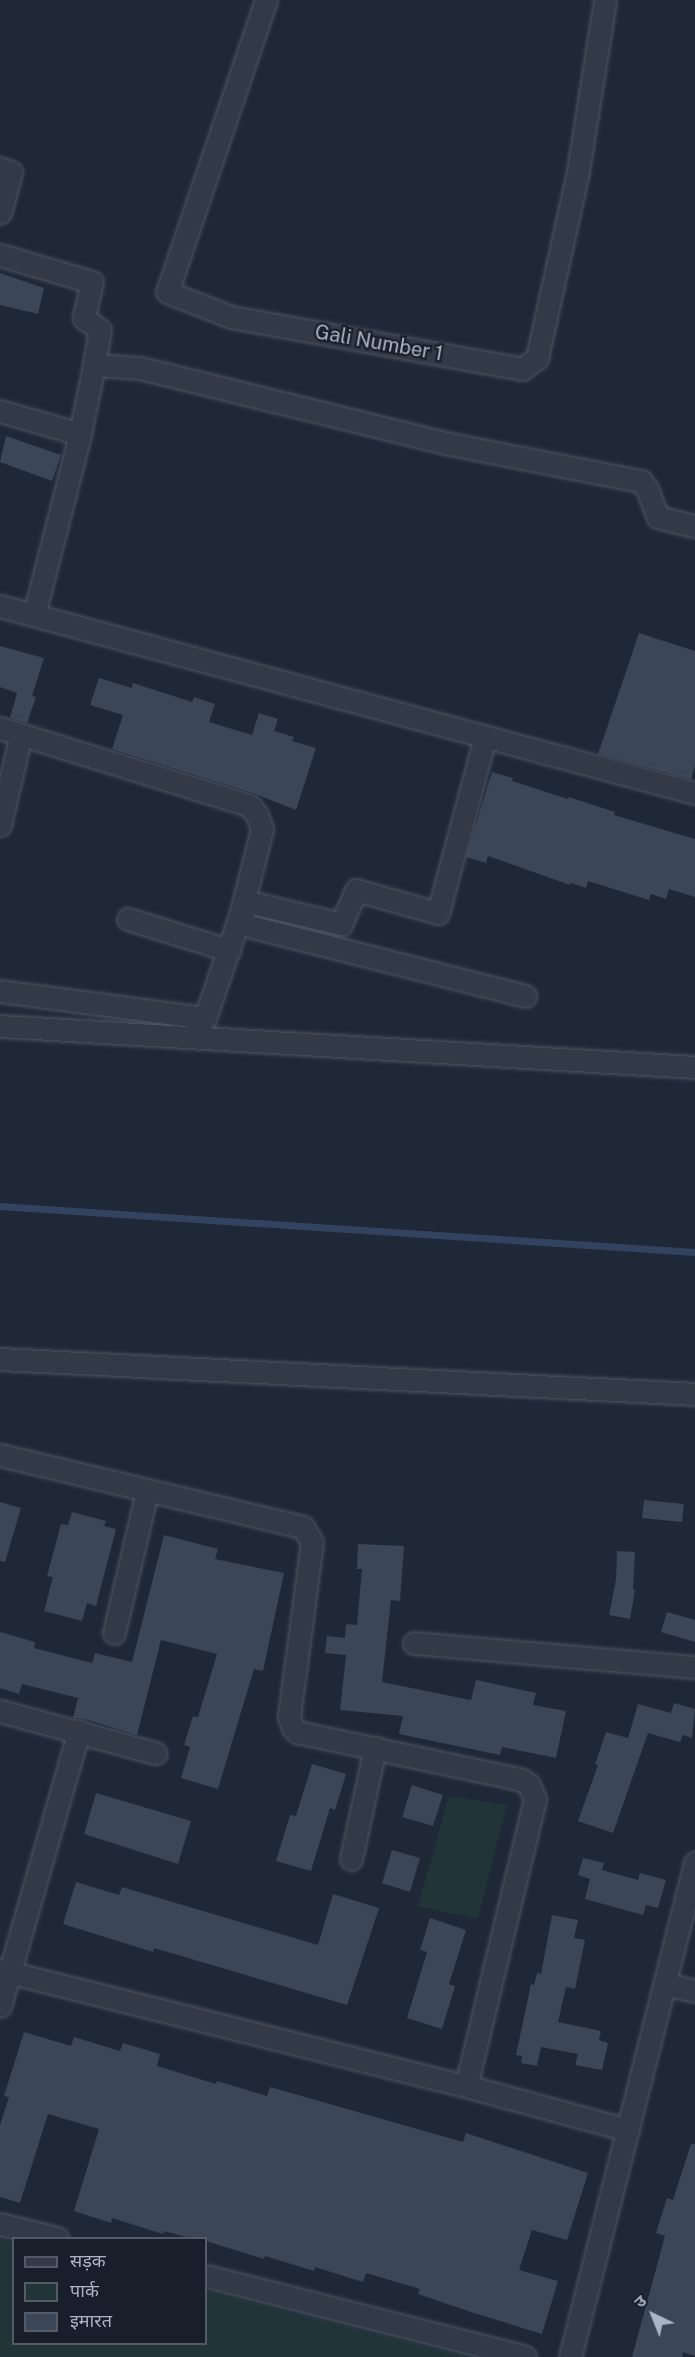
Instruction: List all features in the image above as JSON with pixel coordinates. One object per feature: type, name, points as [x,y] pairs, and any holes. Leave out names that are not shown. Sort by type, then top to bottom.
[{"type":"street","name":"Gali Number 1","points":[[266,0],[167,292],[231,317],[522,369],[537,358],[578,171],[605,0]]},
{"type":"street","points":[[0,168],[11,172],[0,213]]},
{"type":"street","points":[[0,255],[92,282],[84,318],[100,330],[80,434],[34,615]]},
{"type":"street","points":[[94,365],[140,368],[450,444],[641,481],[647,489],[658,517],[695,526]]},
{"type":"street","points":[[0,411],[80,434]]},
{"type":"street","points":[[0,606],[695,793]]},
{"type":"street","points":[[0,728],[249,805],[262,829],[242,908],[205,1018],[0,990]]},
{"type":"street","points":[[2,811],[21,734]]},
{"type":"street","points":[[242,908],[341,924],[356,890],[438,913],[485,736]]},
{"type":"street","points":[[242,908],[249,926],[525,996]]},
{"type":"street","points":[[128,919],[229,950]]},
{"type":"street","points":[[0,1026],[695,1067]]},
{"type":"street","points":[[0,1359],[695,1394]]},
{"type":"street","points":[[0,1455],[303,1527],[312,1542],[290,1724],[297,1732],[522,1780],[533,1792],[535,1799],[466,2086]]},
{"type":"street","points":[[114,1633],[147,1491]]},
{"type":"street","points":[[414,1643],[695,1666]]},
{"type":"street","points":[[0,1711],[79,1730],[155,1753]]},
{"type":"street","points":[[0,2006],[5,1971],[79,1730]]},
{"type":"street","points":[[351,1859],[375,1748]]},
{"type":"street","points":[[570,2357],[695,1863]]},
{"type":"street","points":[[5,1971],[466,2086],[628,2130]]},
{"type":"street","points":[[665,1984],[695,1991]]},
{"type":"street","points":[[0,2224],[53,2237]]},
{"type":"street","points":[[207,2276],[525,2357]]},
{"type":"green space","points":[[449,1796],[507,1805],[478,1919],[418,1906]]},
{"type":"green space","points":[[0,2239],[12,2243],[12,2345],[207,2345],[207,2291],[468,2357],[0,2357]]},
{"type":"building","points":[[0,273],[44,288],[38,314],[0,305]]},
{"type":"building","points":[[6,436],[61,455],[52,481],[0,462]]},
{"type":"building","points":[[639,633],[695,651],[695,766],[691,779],[598,754]]},
{"type":"building","points":[[0,646],[44,658],[32,696],[36,697],[27,723],[10,718],[17,693],[0,687]]},
{"type":"building","points":[[99,678],[132,688],[133,683],[192,702],[194,697],[215,704],[209,722],[252,735],[259,713],[278,719],[274,731],[294,737],[292,741],[316,748],[296,810],[253,793],[112,749],[123,715],[90,705]]},
{"type":"building","points":[[492,772],[513,778],[512,781],[615,812],[614,815],[695,839],[695,897],[669,889],[666,899],[651,894],[649,900],[588,881],[586,888],[571,883],[570,885],[488,856],[486,863],[466,857]]},
{"type":"building","points":[[644,1500],[684,1504],[682,1522],[642,1518]]},
{"type":"building","points":[[0,1502],[21,1508],[5,1562],[0,1561]]},
{"type":"building","points":[[72,1512],[106,1521],[104,1526],[116,1529],[96,1606],[87,1603],[82,1621],[44,1611],[53,1577],[47,1576],[61,1524],[68,1525]]},
{"type":"building","points":[[164,1535],[218,1549],[215,1559],[284,1573],[263,1671],[254,1669],[218,1789],[181,1778],[190,1747],[184,1745],[193,1716],[198,1717],[217,1654],[161,1640],[137,1735],[82,1718],[73,1718],[78,1698],[22,1684],[19,1694],[0,1688],[0,1632],[35,1642],[34,1648],[92,1663],[95,1653],[132,1662]]},
{"type":"building","points":[[358,1544],[404,1546],[400,1601],[391,1600],[382,1682],[471,1700],[476,1680],[536,1693],[533,1705],[566,1711],[556,1758],[502,1747],[500,1755],[399,1734],[403,1716],[340,1710],[346,1655],[325,1653],[327,1636],[345,1638],[346,1624],[357,1625],[362,1569],[357,1569]]},
{"type":"building","points":[[617,1551],[635,1552],[633,1590],[635,1590],[630,1619],[609,1615],[616,1579]]},
{"type":"building","points":[[667,1612],[695,1620],[695,1642],[661,1632]]},
{"type":"building","points":[[674,1703],[695,1709],[692,1738],[683,1735],[680,1742],[648,1733],[613,1833],[578,1821],[598,1765],[595,1764],[606,1732],[628,1738],[638,1704],[671,1713]]},
{"type":"building","points":[[312,1764],[346,1774],[335,1810],[330,1808],[311,1871],[276,1861],[290,1815],[296,1816]]},
{"type":"building","points":[[412,1785],[443,1795],[433,1826],[402,1817]]},
{"type":"building","points":[[96,1793],[191,1821],[178,1864],[84,1834]]},
{"type":"building","points":[[392,1850],[420,1858],[410,1892],[382,1883]]},
{"type":"building","points":[[583,1858],[604,1863],[602,1870],[638,1880],[640,1873],[666,1880],[658,1908],[646,1905],[643,1915],[585,1899],[590,1879],[578,1875]]},
{"type":"building","points":[[76,1882],[119,1895],[122,1887],[318,1945],[333,1894],[379,1908],[347,2005],[154,1948],[153,1952],[63,1924]]},
{"type":"building","points":[[552,1915],[578,1920],[574,1938],[585,1940],[575,1989],[566,1987],[558,2022],[601,2031],[599,2040],[608,2043],[602,2070],[575,2065],[578,2054],[541,2047],[537,2066],[521,2063],[522,2056],[516,2055],[531,1984],[534,1985],[537,1973],[541,1974]]},
{"type":"building","points":[[430,1918],[466,1930],[449,1984],[455,1986],[442,2029],[407,2018],[427,1952],[420,1950]]},
{"type":"building","points":[[24,2032],[71,2046],[74,2037],[120,2051],[123,2043],[160,2054],[157,2066],[216,2084],[217,2081],[267,2096],[270,2087],[463,2142],[466,2133],[588,2173],[567,2240],[532,2230],[519,2270],[558,2281],[542,2334],[418,2294],[420,2289],[366,2273],[363,2282],[315,2267],[314,2271],[265,2256],[264,2259],[207,2241],[207,2237],[186,2237],[164,2231],[163,2234],[112,2218],[111,2223],[74,2211],[99,2129],[48,2114],[20,2203],[0,2197],[0,2125],[9,2097],[4,2096]]},
{"type":"building","points":[[691,2144],[695,2144],[695,2356],[683,2352],[682,2357],[632,2357],[665,2236],[656,2233],[667,2198],[673,2200]]},
{"type":"waterway","points":[[0,1206],[695,1252]]}]
